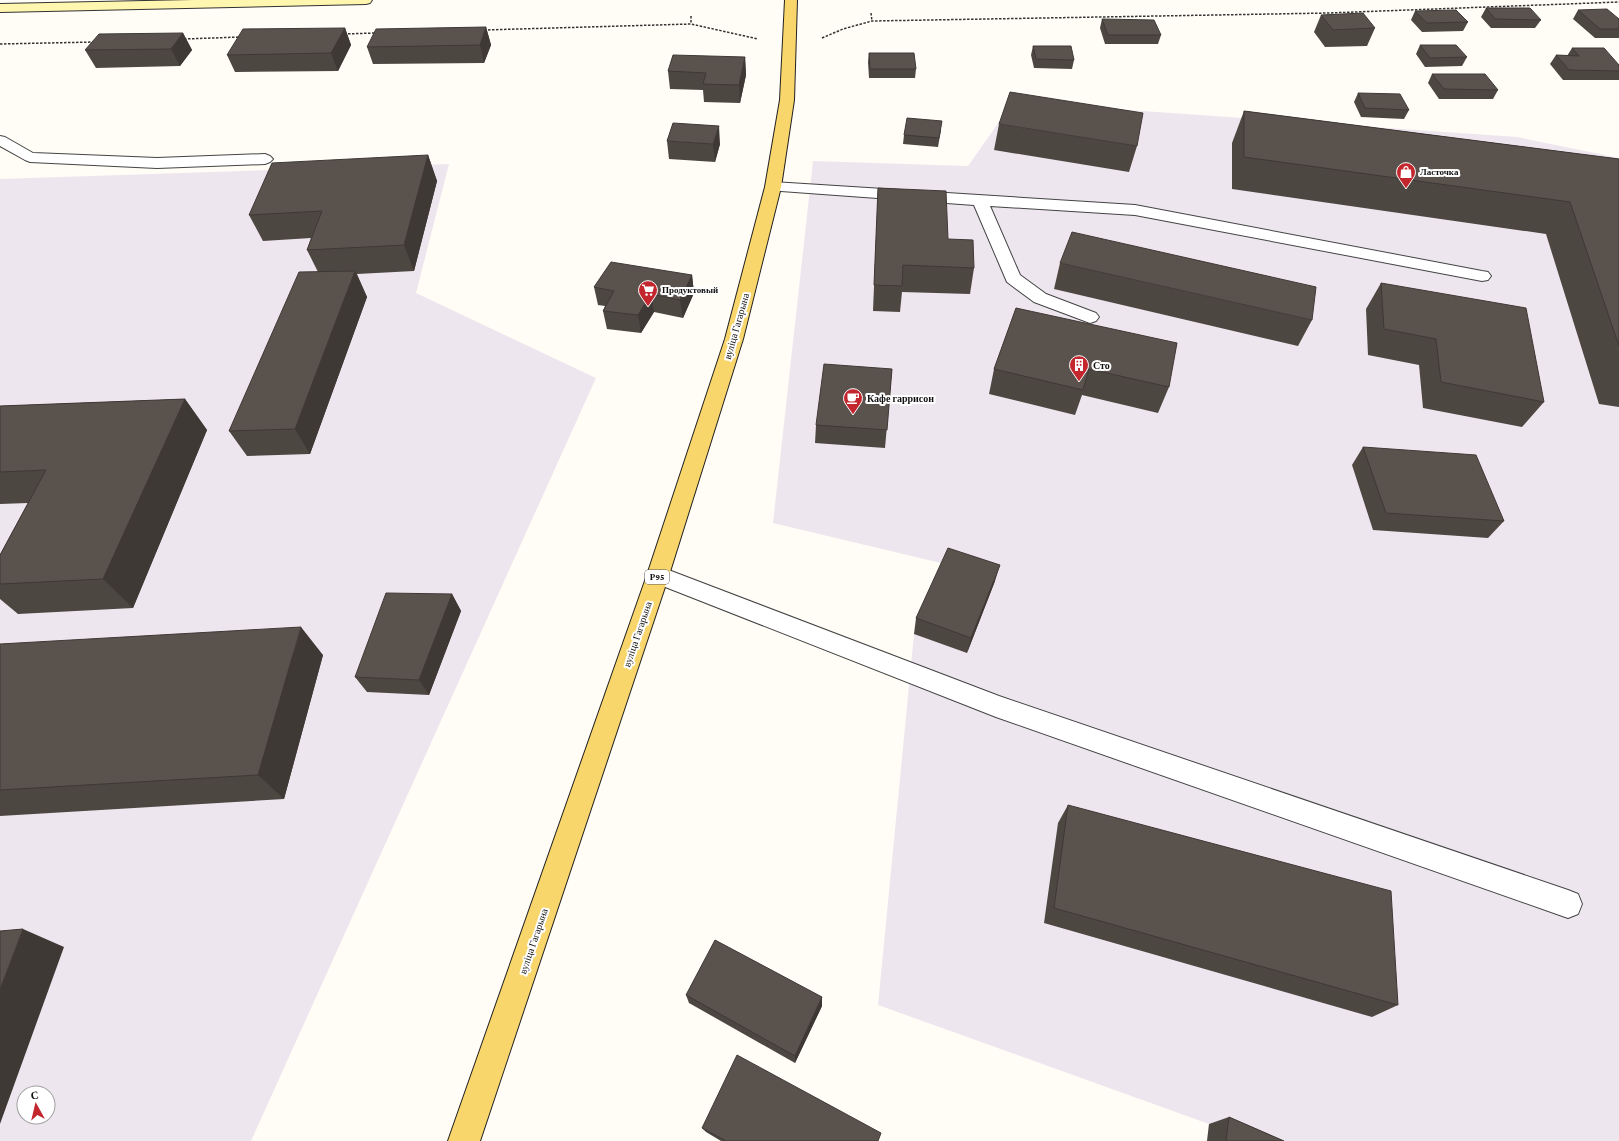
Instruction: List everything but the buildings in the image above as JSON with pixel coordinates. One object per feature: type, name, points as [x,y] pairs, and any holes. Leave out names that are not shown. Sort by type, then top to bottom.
[{"type":"main road","points":[[0,8],[172,2],[366,0]]},
{"type":"main road","name":"вуліца Гагарына","points":[[464,1141],[658,575],[734,338],[773,187],[787,100],[791,0]]},
{"type":"lane","points":[[0,140],[30,157],[157,164],[265,159]]},
{"type":"lane","points":[[773,187],[1135,210],[1482,276]]},
{"type":"lane","points":[[980,200],[1013,278],[1040,298],[1090,317]]},
{"type":"lane","points":[[658,575],[996,706],[1568,904]]},
{"type":"path","points":[[485,30],[691,24],[763,40],[790,40],[820,39],[843,29],[872,21],[1329,13],[1619,2]]},
{"type":"path","points":[[871,13],[872,21]]},
{"type":"path","points":[[691,16],[691,24]]},
{"type":"path","points":[[342,34],[381,33]]},
{"type":"path","points":[[183,39],[246,37]]},
{"type":"path","points":[[0,44],[95,42]]},
{"type":"shaded area","points":[[1013,102],[1517,137],[1619,158],[1619,1141],[1207,1141],[1209,1124],[878,1005],[914,634],[945,564],[773,523],[813,161],[968,166]]},
{"type":"shaded area","points":[[449,164],[416,293],[596,378],[251,1141],[0,1141],[0,179]]},
{"type":"place","name":"Ласточка","points":[[1406,189]]},
{"type":"place","name":"Продуктовый","points":[[648,307]]},
{"type":"place","name":"Сто","points":[[1079,382]]},
{"type":"place","name":"Кафе гаррисон","points":[[853,415]]}]
